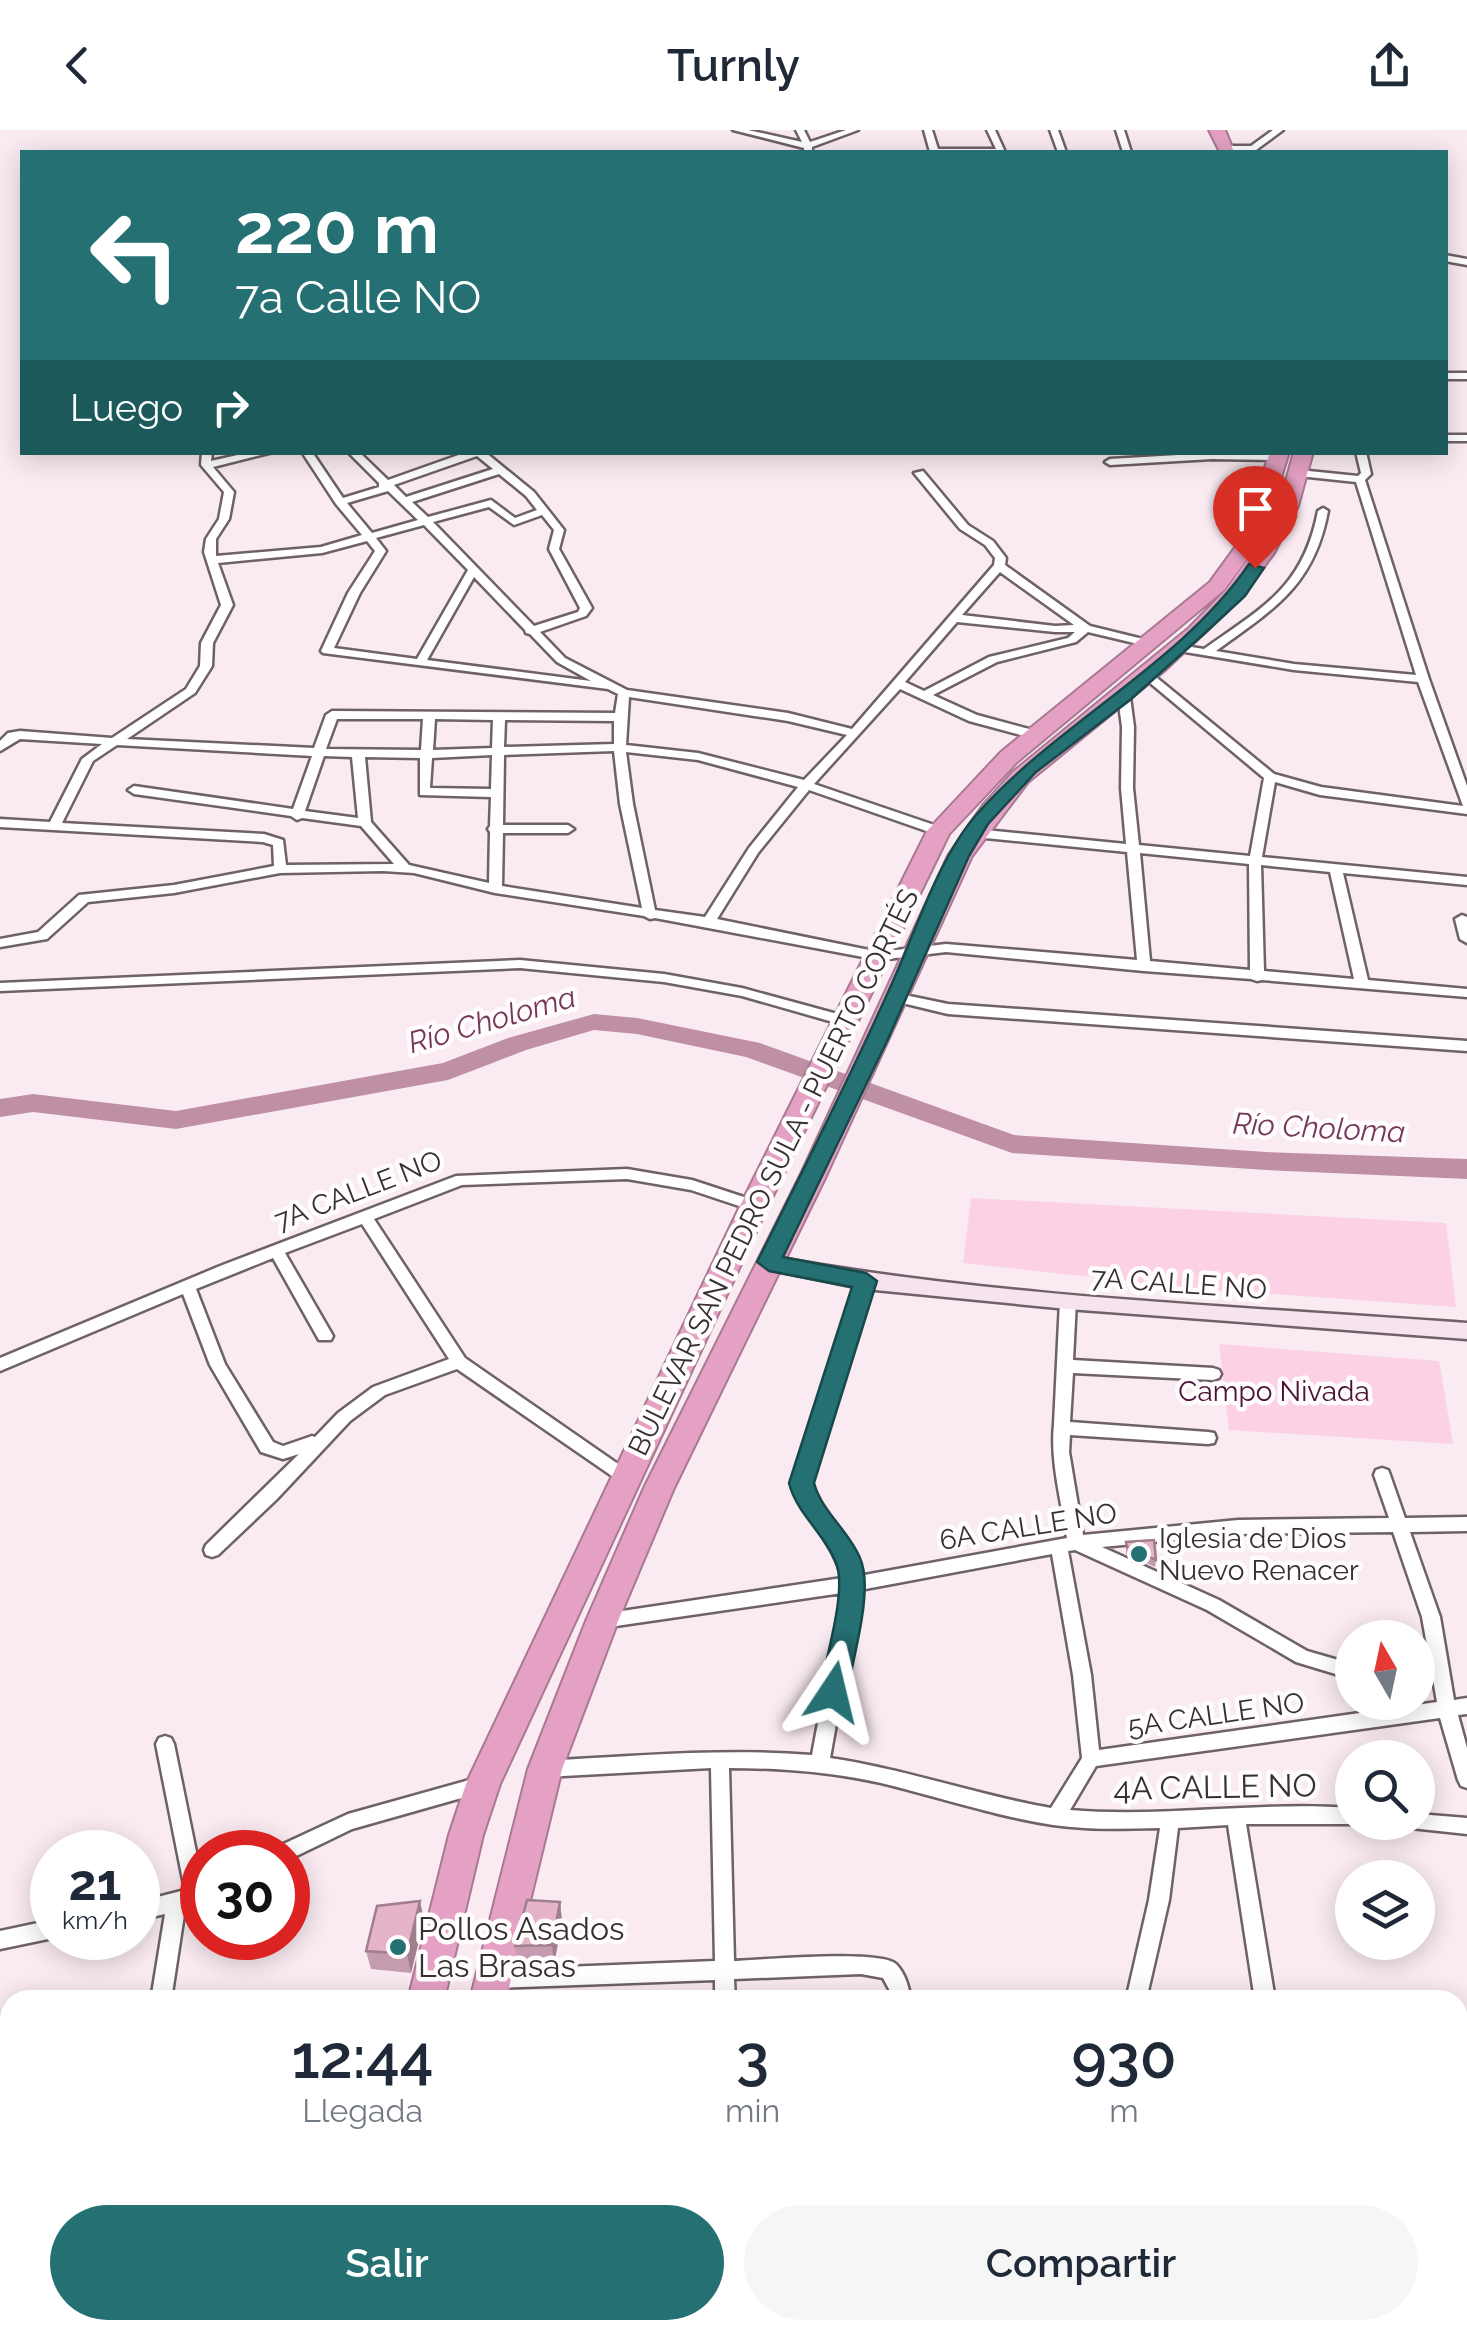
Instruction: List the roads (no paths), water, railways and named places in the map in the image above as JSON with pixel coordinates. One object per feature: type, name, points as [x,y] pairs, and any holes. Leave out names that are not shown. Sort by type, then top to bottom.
[{"type":"highway","name":"BULEVAR SAN PEDRO SULA - PUERTO CORTÉS","points":[[428,1990],[466,1834],[483,1784],[754,1206],[938,831],[1009,757],[1217,586],[1252,539],[1280,455]]},
{"type":"highway","name":"BULEVAR SAN PEDRO SULA - PUERTO CORTÉS","points":[[490,1989],[545,1769],[602,1621],[659,1488],[813,1176],[960,856],[980,821],[1030,768],[1124,696],[1239,592],[1271,543],[1301,463]]},
{"type":"street","points":[[736,130],[808,150],[854,130]]},
{"type":"street","points":[[800,130],[808,150]]},
{"type":"street","points":[[1254,150],[1279,130]]},
{"type":"street","points":[[54,827],[88,759],[192,691],[206,666],[207,642],[227,605],[212,560],[211,539],[224,519],[228,492],[207,459],[242,455]]},
{"type":"street","points":[[309,455],[340,502],[381,551],[354,593],[327,650],[788,716],[856,733]]},
{"type":"street","points":[[356,455],[561,660],[621,690]]},
{"type":"street","points":[[340,502],[470,455]]},
{"type":"street","points":[[481,455],[530,494],[559,530],[554,549],[586,610],[530,631]]},
{"type":"street","points":[[1110,462],[1195,455]]},
{"type":"street","points":[[1360,479],[1366,474],[1362,455]]},
{"type":"street","points":[[1301,463],[1360,479]]},
{"type":"street","points":[[403,501],[499,472]]},
{"type":"street","points":[[709,922],[753,851],[806,784],[856,733],[999,566],[1001,558],[989,543],[964,527],[920,473]]},
{"type":"street","points":[[1147,675],[1270,777],[1320,791],[1429,808],[1467,807],[1360,479]]},
{"type":"street","points":[[212,560],[322,550],[491,503],[514,522],[543,512]]},
{"type":"street","points":[[1206,652],[1302,577],[1320,534],[1323,512]]},
{"type":"street","points":[[999,566],[1086,628]]},
{"type":"street","points":[[422,661],[473,570]]},
{"type":"street","points":[[955,618],[1056,630],[1086,628],[1151,644]]},
{"type":"street","points":[[925,695],[993,659],[1072,640],[1086,628]]},
{"type":"street","points":[[1179,648],[1294,667],[1423,679]]},
{"type":"street","points":[[898,684],[974,718],[1036,735]]},
{"type":"street","points":[[621,690],[621,748],[650,916]]},
{"type":"street","points":[[1124,696],[1144,967]]},
{"type":"street","points":[[297,816],[332,715],[619,717]]},
{"type":"street","points":[[495,890],[499,715]]},
{"type":"street","points":[[429,716],[424,792],[496,793]]},
{"type":"street","points":[[0,747],[20,735],[424,754],[621,748],[729,764],[806,784],[938,831]]},
{"type":"street","points":[[358,752],[366,824],[405,868]]},
{"type":"street","points":[[1257,977],[1255,861],[1270,777]]},
{"type":"street","points":[[134,790],[366,824]]},
{"type":"street","points":[[0,824],[264,838],[278,844],[280,869]]},
{"type":"street","points":[[494,829],[568,829]]},
{"type":"street","points":[[975,833],[1467,881]]},
{"type":"street","points":[[0,943],[42,936],[84,898],[174,889],[280,869],[405,868],[495,890],[709,922],[879,956],[946,948],[1467,992]]},
{"type":"street","points":[[1336,870],[1362,985]]},
{"type":"street","points":[[1462,919],[1467,939]]},
{"type":"street","points":[[0,987],[520,964],[703,985],[845,1026]]},
{"type":"street","points":[[895,997],[948,1009],[1467,1046]]},
{"type":"street","name":"7A CALLE NO","points":[[0,1366],[276,1250],[461,1180],[627,1174],[709,1190],[754,1206]]},
{"type":"street","points":[[364,1215],[458,1362],[625,1478]]},
{"type":"street","points":[[276,1250],[325,1336]]},
{"type":"street","name":"7A CALLE NO","points":[[769,1262],[866,1281],[1068,1302],[1467,1331]]},
{"type":"street","points":[[820,1764],[852,1584],[849,1561],[806,1498],[802,1483],[866,1281]]},
{"type":"street","points":[[187,1286],[218,1365],[267,1448],[282,1452],[320,1438]]},
{"type":"street","points":[[1056,1816],[1091,1759],[1060,1428],[1068,1302]]},
{"type":"street","points":[[212,1550],[271,1494],[320,1438],[378,1391],[458,1362]]},
{"type":"street","points":[[1064,1366],[1213,1374]]},
{"type":"street","points":[[1060,1428],[1208,1438]]},
{"type":"street","points":[[1382,1476],[1431,1616],[1447,1709],[1467,1780]]},
{"type":"street","name":"6A CALLE NO","points":[[602,1621],[852,1584],[1068,1545],[1238,1527],[1467,1524]]},
{"type":"street","points":[[1068,1545],[1214,1605],[1302,1657],[1335,1666]]},
{"type":"street","name":"5A CALLE NO","points":[[1091,1759],[1467,1706]]},
{"type":"street","points":[[165,1744],[185,1830]]},
{"type":"street","points":[[720,1760],[725,1990]]},
{"type":"street","name":"4A CALLE NO","points":[[545,1769],[720,1760],[820,1764],[1056,1816],[1170,1822],[1307,1812],[1335,1814]]},
{"type":"street","points":[[310,1840],[348,1822],[483,1784]]},
{"type":"street","points":[[1236,1818],[1263,1990]]},
{"type":"street","points":[[1138,1990],[1159,1900],[1170,1822]]},
{"type":"street","points":[[1435,1823],[1467,1826]]},
{"type":"street","points":[[160,1906],[180,1902]]},
{"type":"street","points":[[162,1990],[176,1903]]},
{"type":"street","points":[[0,1940],[30,1934]]},
{"type":"street","points":[[490,1989],[724,1970],[861,1965],[889,1970],[900,1990]]},
{"type":"waterway","name":"Río Choloma","points":[[0,1108],[33,1103],[176,1120],[448,1071],[517,1044],[594,1022],[637,1026],[751,1049],[1012,1144],[1266,1161],[1467,1169]]},
{"type":"place","name":"Iglesia de Dios Nuevo Renacer","points":[[1139,1554]]},
{"type":"place","name":"Pollos Asados Las Brasas","points":[[398,1947]]},
{"type":"park label","name":"Campo Nivada","points":[[1274,1391]]}]
